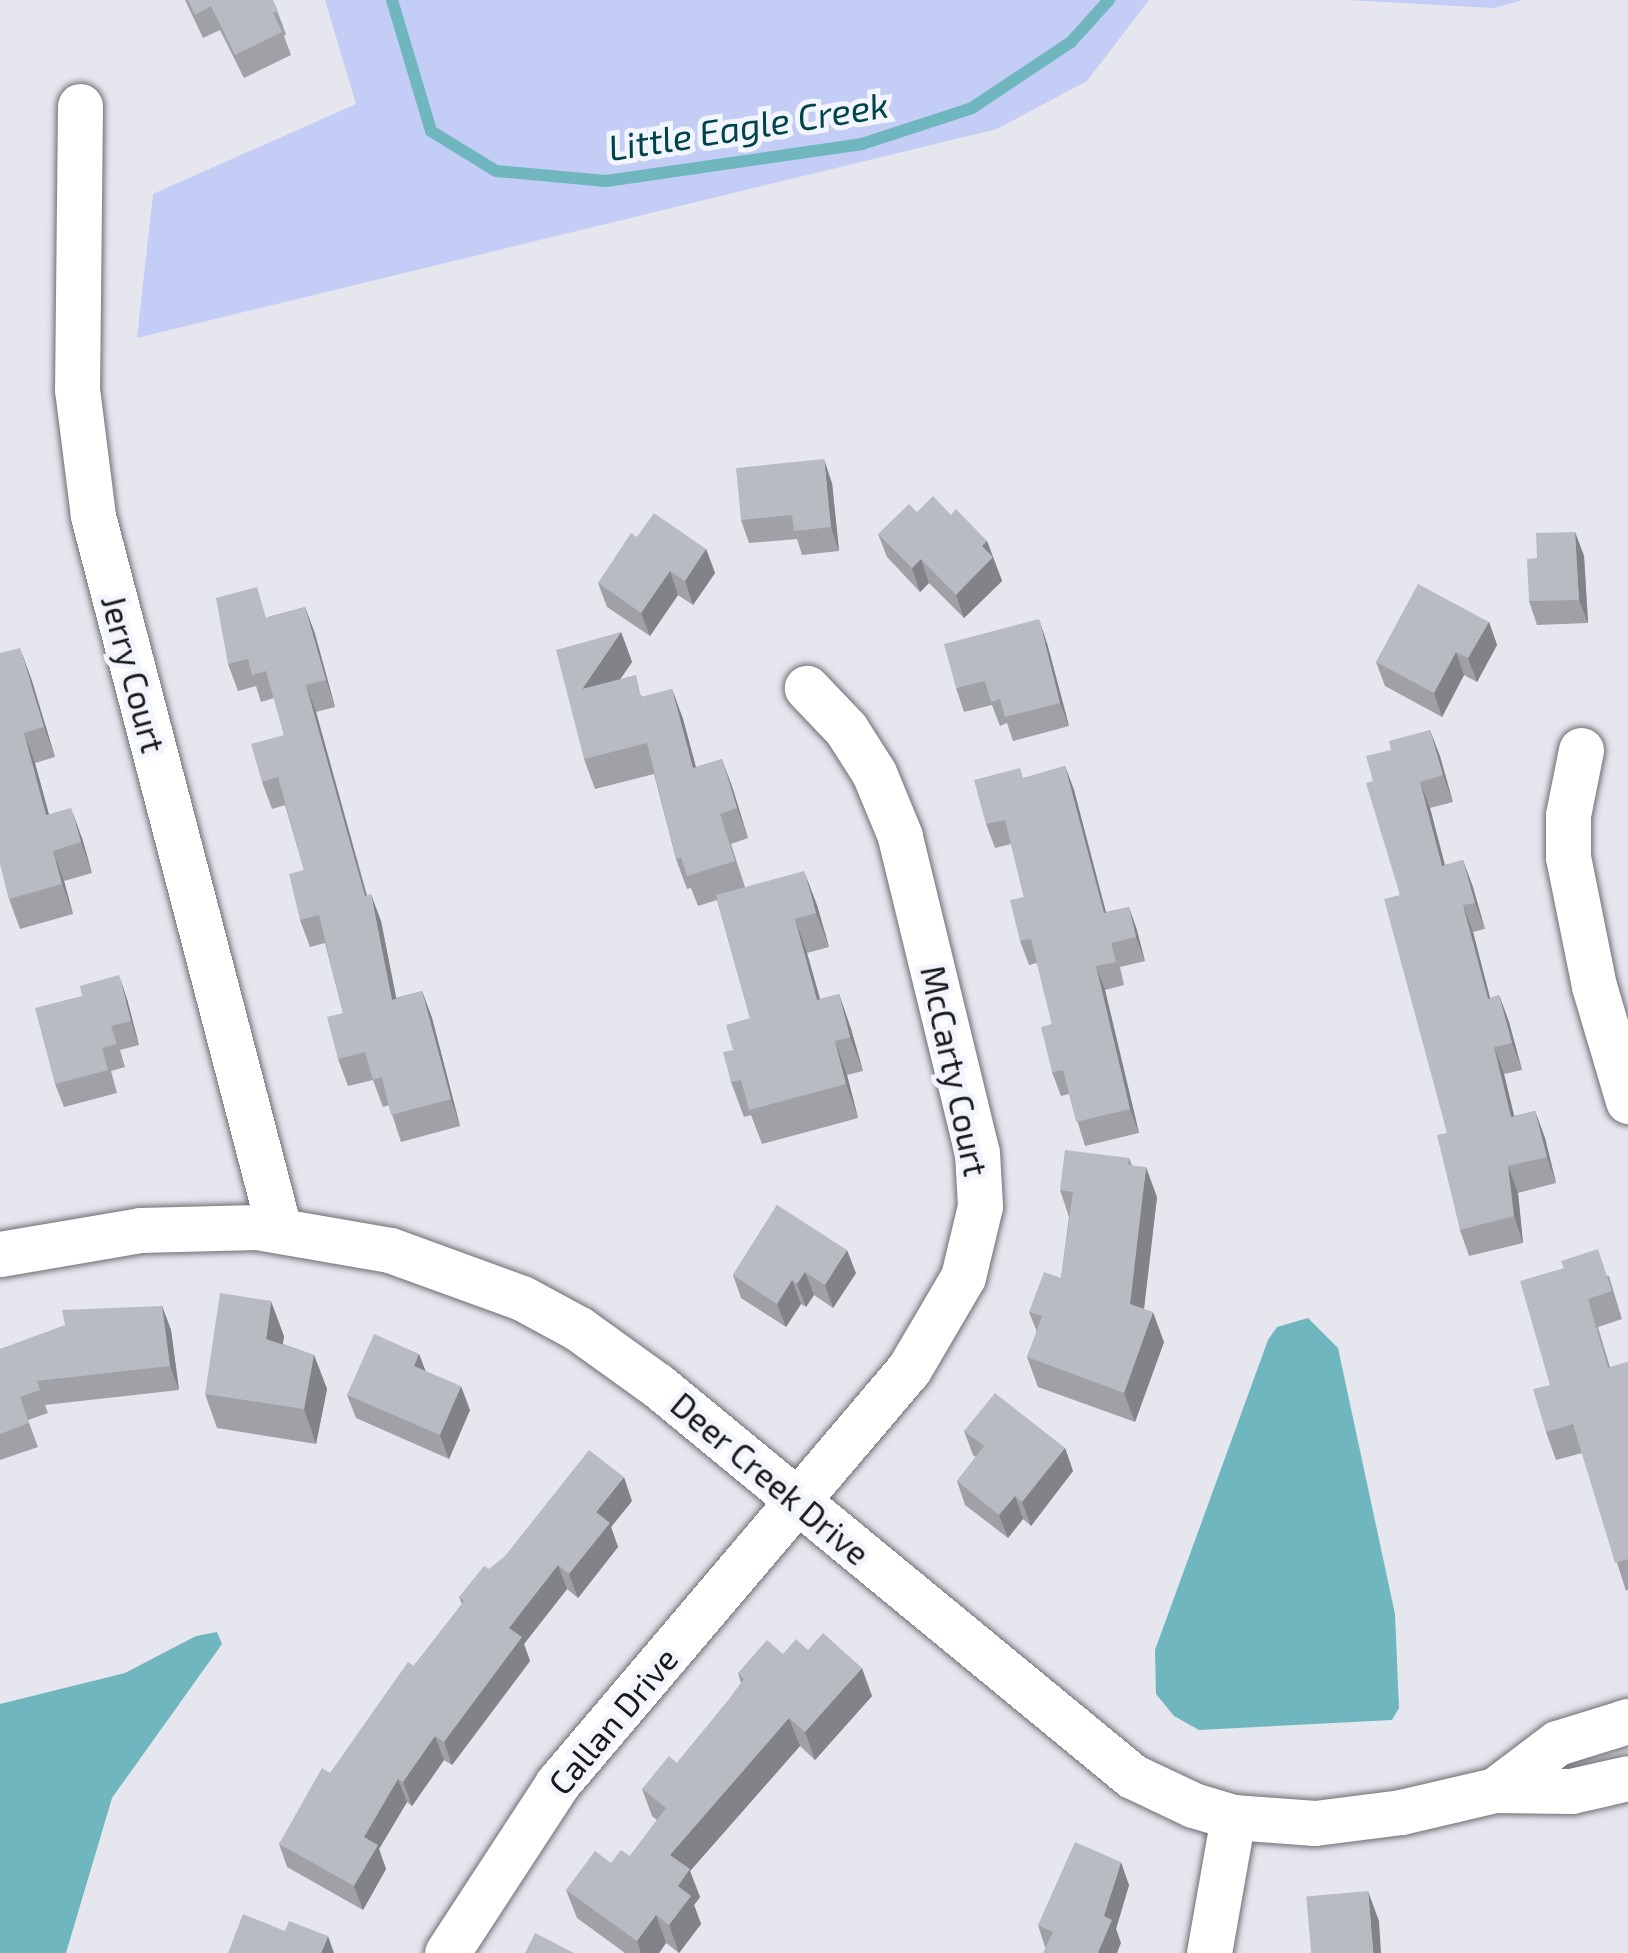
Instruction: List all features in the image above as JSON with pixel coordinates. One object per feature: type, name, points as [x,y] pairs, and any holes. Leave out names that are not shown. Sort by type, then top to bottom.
[{"type":"street","name":"Jerry Court","points":[[80,106],[77,389],[88,488],[279,1229]]},
{"type":"street","name":"McCarty Court","points":[[800,1504],[920,1354],[947,1312],[964,1277],[981,1188],[977,1153],[895,819],[846,729],[807,688]]},
{"type":"street","points":[[1580,750],[1568,815],[1571,876],[1594,986],[1628,1101]]},
{"type":"street","name":"Deer Creek Drive","points":[[0,1254],[140,1230],[279,1229],[390,1250],[485,1282],[556,1315],[657,1385],[1132,1776],[1193,1805],[1233,1816],[1315,1823],[1401,1812],[1495,1790],[1571,1791],[1628,1778]]},
{"type":"street","name":"Callan Drive","points":[[447,1953],[557,1784],[800,1504]]},
{"type":"street","name":"Deer Creek Drive","points":[[1495,1790],[1557,1743],[1628,1721]]},
{"type":"street","points":[[1209,1953],[1233,1816]]},
{"type":"shaded area","points":[[325,0],[1149,0],[1087,81],[997,129],[137,338],[153,194],[356,104]]},
{"type":"shaded area","points":[[1347,0],[1523,0],[1494,8]]},
{"type":"shaded area","points":[[1308,1318],[1338,1348],[1395,1614],[1399,1708],[1392,1720],[1199,1730],[1174,1716],[1156,1694],[1155,1650],[1268,1340],[1277,1327]]},
{"type":"shaded area","points":[[217,1632],[222,1644],[112,1798],[66,1953],[0,1953],[0,1704],[125,1673],[196,1636]]},
{"type":"building","points":[[188,0],[273,0],[282,32],[235,55],[211,6],[195,15]]},
{"type":"building","points":[[824,459],[831,527],[794,531],[792,515],[741,520],[736,468]]},
{"type":"building","points":[[933,496],[951,515],[956,509],[987,541],[982,546],[993,557],[956,595],[921,559],[912,568],[878,534],[909,504],[917,512]]},
{"type":"building","points":[[654,513],[706,549],[685,581],[670,571],[641,613],[598,583],[631,533],[637,537]]},
{"type":"building","points":[[1575,532],[1579,600],[1529,601],[1527,559],[1537,558],[1536,533]]},
{"type":"building","points":[[1418,584],[1489,622],[1468,658],[1456,652],[1434,693],[1376,662]]},
{"type":"building","points":[[257,587],[266,618],[305,607],[326,680],[306,685],[365,896],[371,894],[392,1000],[422,991],[451,1099],[391,1115],[382,1077],[373,1080],[365,1052],[338,1059],[327,1017],[343,1013],[319,915],[300,920],[289,874],[304,870],[278,777],[262,782],[251,744],[284,735],[266,671],[252,675],[248,659],[228,664],[216,598]]},
{"type":"building","points":[[1039,619],[1060,703],[1005,717],[1000,699],[991,702],[985,681],[956,688],[944,644]]},
{"type":"building","points":[[621,632],[582,689],[636,675],[641,697],[672,689],[693,768],[722,759],[737,808],[720,814],[735,861],[687,876],[681,857],[676,859],[647,743],[584,759],[556,650]]},
{"type":"building","points":[[20,648],[44,727],[24,733],[46,815],[71,808],[81,842],[53,851],[62,884],[9,899],[0,863],[0,653]]},
{"type":"building","points":[[1430,730],[1443,775],[1420,782],[1442,866],[1463,860],[1475,903],[1463,905],[1488,999],[1499,995],[1512,1043],[1494,1047],[1511,1117],[1535,1111],[1547,1157],[1508,1166],[1514,1216],[1460,1230],[1437,1135],[1447,1133],[1384,899],[1400,895],[1366,783],[1373,781],[1366,756],[1391,750],[1389,741]]},
{"type":"building","points":[[1065,766],[1104,913],[1129,907],[1136,937],[1111,943],[1116,962],[1096,966],[1130,1109],[1076,1122],[1063,1070],[1052,1072],[1041,1027],[1052,1024],[1031,939],[1020,941],[1010,900],[1024,897],[1005,820],[986,824],[974,780],[1020,768],[1023,778]]},
{"type":"building","points":[[804,871],[816,913],[795,919],[817,1000],[839,994],[850,1037],[835,1041],[846,1084],[749,1110],[741,1080],[731,1082],[723,1052],[733,1050],[726,1025],[750,1018],[716,895]]},
{"type":"building","points":[[119,975],[131,1021],[111,1026],[117,1044],[102,1048],[108,1070],[55,1084],[35,1008],[82,996],[80,986]]},
{"type":"building","points":[[1065,1150],[1129,1158],[1128,1165],[1146,1167],[1130,1304],[1153,1312],[1124,1393],[1027,1357],[1042,1316],[1029,1312],[1044,1272],[1061,1278],[1073,1192],[1060,1190]]},
{"type":"building","points":[[777,1205],[847,1250],[825,1285],[805,1272],[797,1284],[792,1280],[777,1304],[733,1275]]},
{"type":"building","points":[[1598,1249],[1612,1291],[1588,1299],[1608,1368],[1628,1362],[1628,1559],[1615,1563],[1573,1424],[1546,1432],[1533,1389],[1550,1385],[1520,1281],[1564,1268],[1561,1261]]},
{"type":"building","points":[[220,1293],[271,1301],[266,1339],[314,1355],[304,1409],[205,1394]]},
{"type":"building","points":[[162,1306],[170,1366],[37,1381],[40,1390],[20,1397],[29,1423],[0,1434],[0,1349],[65,1325],[62,1310]]},
{"type":"building","points":[[374,1334],[419,1354],[414,1366],[461,1386],[440,1435],[347,1395]]},
{"type":"building","points":[[995,1393],[1065,1448],[1022,1502],[1015,1496],[999,1515],[957,1481],[984,1446],[964,1431]]},
{"type":"building","points":[[589,1450],[624,1477],[596,1512],[610,1523],[569,1574],[558,1565],[509,1628],[522,1637],[444,1742],[435,1736],[403,1782],[398,1779],[364,1837],[378,1845],[354,1886],[279,1844],[322,1768],[330,1773],[408,1662],[414,1666],[464,1601],[459,1597],[484,1566],[489,1569],[505,1556]]},
{"type":"building","points":[[823,1633],[862,1668],[805,1732],[789,1718],[670,1855],[690,1869],[678,1886],[691,1896],[669,1925],[656,1915],[637,1941],[566,1890],[595,1851],[611,1863],[621,1850],[630,1856],[666,1808],[642,1789],[669,1756],[677,1763],[731,1697],[744,1679],[738,1673],[767,1640],[783,1654],[796,1639],[808,1650]]},
{"type":"building","points":[[1075,1842],[1121,1862],[1104,1916],[1112,1920],[1098,1953],[1043,1953],[1053,1932],[1038,1925]]},
{"type":"building","points":[[1368,1891],[1373,1953],[1311,1953],[1306,1896]]},
{"type":"building","points":[[243,1914],[285,1931],[289,1921],[328,1936],[321,1953],[228,1953]]},
{"type":"building","points":[[535,1933],[574,1953],[525,1953]]},
{"type":"waterway","name":"Little Eagle Creek","points":[[392,0],[431,131],[496,171],[606,181],[862,144],[972,108],[1071,42],[1109,0]]}]
